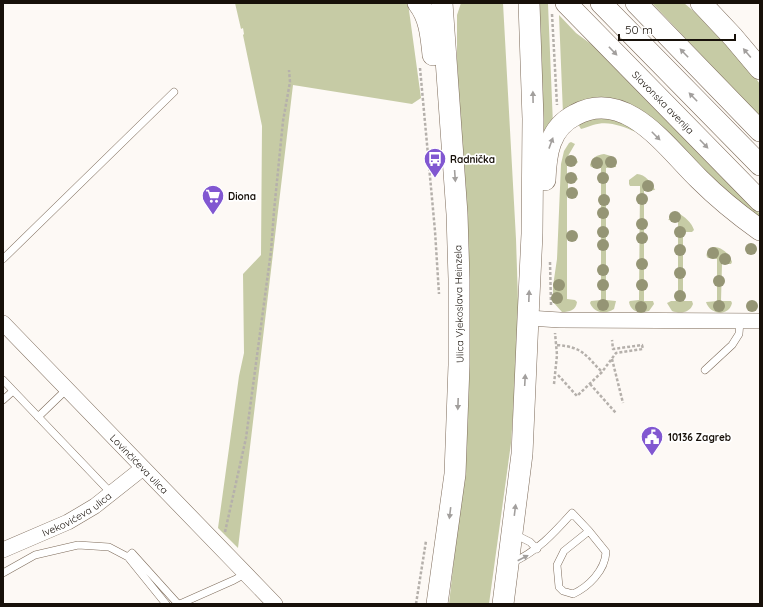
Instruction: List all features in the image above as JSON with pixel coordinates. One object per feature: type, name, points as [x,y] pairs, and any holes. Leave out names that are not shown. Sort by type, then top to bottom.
[{"type":"main road","points":[[418,3],[425,14],[429,25],[439,94],[451,123]]},
{"type":"main road","name":"Ulica Vjekoslava Heinzela","points":[[437,604],[455,474],[459,365],[459,279],[451,123],[442,3]]},
{"type":"main road","points":[[444,27],[447,3]]},
{"type":"main road","points":[[503,604],[522,454],[532,234],[533,119],[529,3]]},
{"type":"main road","points":[[601,3],[760,165]]},
{"type":"main road","points":[[636,3],[760,131]]},
{"type":"main road","points":[[701,3],[734,37],[760,70]]},
{"type":"main road","name":"Slavonska avenija","points":[[559,7],[586,23],[760,201]]},
{"type":"main road","points":[[532,234],[544,207],[546,162],[548,149],[554,135],[561,124],[570,117],[595,107],[617,109],[640,121],[724,202],[760,230]]},
{"type":"street","points":[[528,318],[560,320],[760,321]]},
{"type":"street","name":"Lovinčićeva ulica","points":[[3,323],[275,604]]},
{"type":"street","name":"Ivekovićeva ulica","points":[[3,550],[68,522],[95,506],[143,468]]},
{"type":"lane","points":[[691,3],[734,37]]},
{"type":"lane","points":[[3,259],[174,92]]},
{"type":"lane","points":[[704,370],[732,345],[739,334],[740,321]]},
{"type":"lane","points":[[3,380],[111,493]]},
{"type":"lane","points":[[38,417],[67,389]]},
{"type":"lane","points":[[3,400],[13,391]]},
{"type":"lane","points":[[508,565],[522,559],[537,549],[572,513],[589,531],[606,552],[605,560],[595,577],[584,589],[573,594],[563,591],[558,587],[557,565],[564,551],[589,531]]},
{"type":"lane","points":[[512,533],[530,542],[537,549]]},
{"type":"lane","points":[[3,573],[35,555],[78,545],[109,547],[128,557],[166,604]]},
{"type":"lane","points":[[128,557],[132,553],[179,604],[246,574]]},
{"type":"path","points":[[557,112],[559,7]]},
{"type":"path","points":[[419,62],[440,297]]},
{"type":"path","points":[[224,536],[246,438],[271,251],[283,121],[290,82],[289,70]]},
{"type":"path","points":[[550,254],[551,310]]},
{"type":"path","points":[[554,329],[557,345],[554,384]]},
{"type":"path","points":[[558,375],[577,396],[602,372],[616,353],[643,349],[642,345],[614,349],[612,340]]},
{"type":"path","points":[[557,345],[570,346],[582,351],[602,372]]},
{"type":"path","points":[[612,359],[622,403]]},
{"type":"path","points":[[590,384],[616,413]]},
{"type":"path","points":[[416,604],[426,538]]},
{"type":"green space","points":[[235,3],[408,3],[421,98],[412,104],[293,85],[238,548],[218,528],[239,376],[244,353],[243,274],[261,255],[262,126],[243,35],[243,28],[241,29]]},
{"type":"green space","points":[[461,3],[503,3],[516,239],[519,331],[511,443],[489,604],[449,604],[465,459],[462,177],[457,61],[457,15]]},
{"type":"green space","points":[[537,3],[548,4],[553,125],[545,133],[542,132]]},
{"type":"green space","points":[[652,3],[684,3],[697,14],[751,72],[760,84],[760,117]]},
{"type":"green space","points":[[559,15],[576,33],[595,47],[760,214],[760,223],[739,207],[657,125],[563,114]]},
{"type":"green space","points":[[588,116],[613,118],[637,131],[636,132],[610,123],[593,125],[581,129],[576,121]]},
{"type":"green space","points":[[571,142],[575,144],[568,156],[576,159],[578,162],[576,164],[567,164],[567,176],[576,176],[578,179],[576,181],[568,182],[568,190],[575,190],[578,193],[575,196],[567,196],[567,233],[575,233],[577,236],[575,239],[567,239],[567,299],[575,300],[577,302],[572,310],[562,312],[553,302],[553,286],[557,259],[561,164],[564,151]]},
{"type":"green space","points":[[604,154],[611,156],[616,164],[616,167],[606,168],[606,300],[616,301],[614,309],[607,312],[600,312],[594,309],[590,303],[591,301],[601,300],[601,168],[591,167],[590,165],[595,157]]},
{"type":"green space","points":[[637,174],[640,174],[648,179],[655,190],[644,191],[644,301],[653,301],[654,304],[649,311],[643,312],[634,310],[630,306],[629,302],[639,300],[640,186],[630,186],[629,184],[629,180]]},
{"type":"green space","points":[[678,213],[688,220],[694,230],[692,232],[683,232],[683,301],[692,301],[693,304],[690,309],[684,312],[672,311],[667,303],[671,301],[678,301],[678,221],[668,220],[674,214]]},
{"type":"green space","points":[[713,247],[725,251],[732,262],[731,264],[722,264],[721,301],[731,301],[732,303],[727,311],[719,313],[711,310],[706,302],[717,301],[717,259],[707,257],[707,254]]},
{"type":"place","name":"Radnička","points":[[435,178]]},
{"type":"place","name":"Diona","points":[[213,216]]},
{"type":"place","name":"10136 Zagreb","points":[[652,456]]}]
